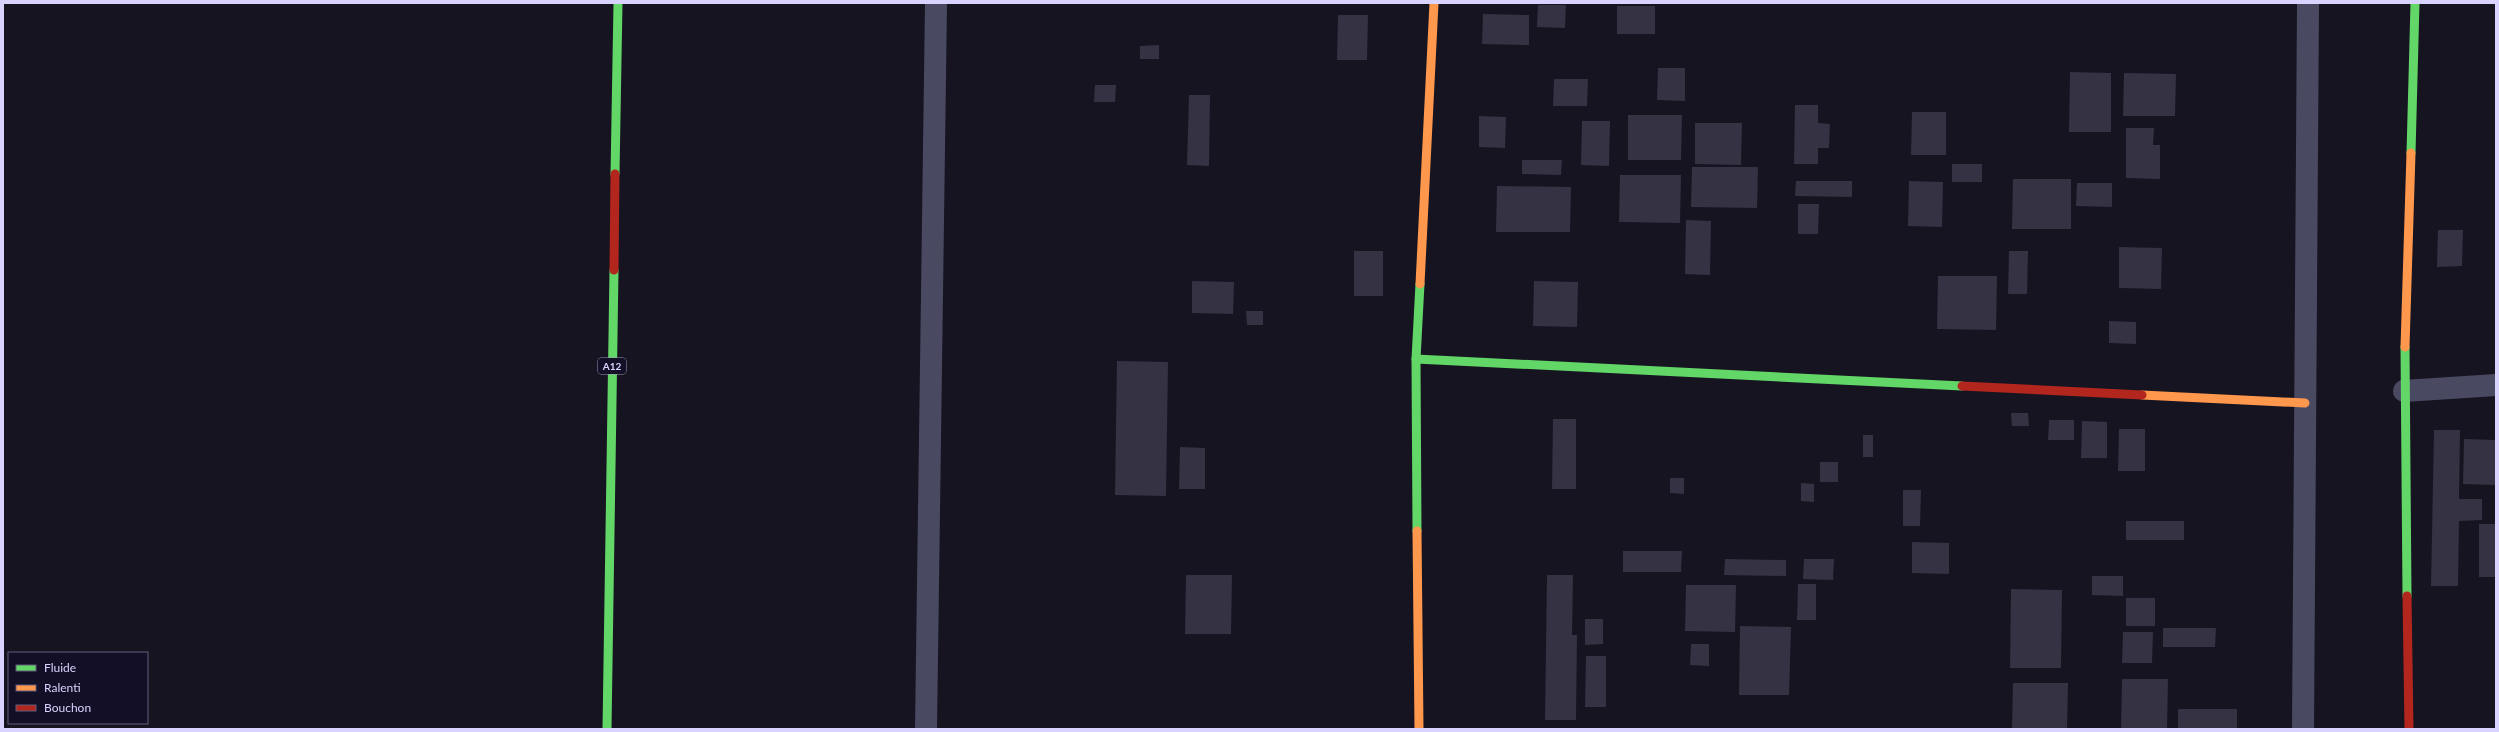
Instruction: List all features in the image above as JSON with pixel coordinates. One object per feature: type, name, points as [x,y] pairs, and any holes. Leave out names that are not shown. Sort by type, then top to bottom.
[{"type":"street","name":"A12","points":[[607,729],[618,3]]},
{"type":"street","points":[[926,729],[936,3]]},
{"type":"street","points":[[1418,729],[1416,359],[1434,3]]},
{"type":"street","points":[[2302,729],[2308,3]]},
{"type":"street","points":[[2409,729],[2404,391],[2415,3]]},
{"type":"street","points":[[1416,359],[2305,402]]},
{"type":"street","points":[[2404,391],[2496,385]]},
{"type":"building","points":[[1538,5],[1566,5],[1565,28],[1537,27]]},
{"type":"building","points":[[1617,6],[1655,6],[1655,34],[1617,34]]},
{"type":"building","points":[[1483,14],[1529,15],[1529,45],[1482,44]]},
{"type":"building","points":[[1338,15],[1368,15],[1367,60],[1337,60]]},
{"type":"building","points":[[1159,45],[1159,59],[1140,59],[1140,46]]},
{"type":"building","points":[[1658,68],[1685,68],[1685,101],[1657,100]]},
{"type":"building","points":[[2070,72],[2111,73],[2111,132],[2069,132]]},
{"type":"building","points":[[2124,73],[2176,74],[2175,116],[2123,116]]},
{"type":"building","points":[[1554,79],[1588,79],[1587,106],[1553,106]]},
{"type":"building","points":[[1095,85],[1116,85],[1115,102],[1094,102]]},
{"type":"building","points":[[1189,95],[1210,95],[1209,166],[1187,165]]},
{"type":"building","points":[[1795,105],[1818,105],[1818,123],[1830,124],[1829,148],[1818,148],[1818,164],[1794,164]]},
{"type":"building","points":[[1912,112],[1946,112],[1946,155],[1911,155]]},
{"type":"building","points":[[1628,115],[1682,115],[1681,160],[1628,160]]},
{"type":"building","points":[[1479,116],[1506,117],[1505,148],[1479,147]]},
{"type":"building","points":[[1582,121],[1610,121],[1609,166],[1581,165]]},
{"type":"building","points":[[1695,123],[1742,123],[1741,165],[1695,164]]},
{"type":"building","points":[[2126,128],[2154,128],[2153,145],[2160,145],[2160,179],[2126,178]]},
{"type":"building","points":[[1522,160],[1562,160],[1561,175],[1522,174]]},
{"type":"building","points":[[1952,164],[1982,164],[1982,182],[1952,182]]},
{"type":"building","points":[[1692,167],[1758,167],[1757,208],[1691,207]]},
{"type":"building","points":[[1620,175],[1681,175],[1680,223],[1619,222]]},
{"type":"building","points":[[2013,179],[2071,179],[2071,229],[2012,229]]},
{"type":"building","points":[[1796,181],[1852,181],[1852,197],[1795,196]]},
{"type":"building","points":[[1909,181],[1943,182],[1942,227],[1908,226]]},
{"type":"building","points":[[2077,183],[2112,183],[2112,207],[2076,206]]},
{"type":"building","points":[[1497,186],[1571,187],[1570,232],[1496,232]]},
{"type":"building","points":[[1798,204],[1819,204],[1818,234],[1798,234]]},
{"type":"building","points":[[1686,220],[1711,221],[1710,275],[1685,274]]},
{"type":"building","points":[[2438,230],[2463,230],[2462,266],[2437,267]]},
{"type":"building","points":[[2119,247],[2162,248],[2161,289],[2119,288]]},
{"type":"building","points":[[1354,251],[1383,251],[1383,296],[1354,296]]},
{"type":"building","points":[[2009,251],[2028,251],[2027,294],[2008,294]]},
{"type":"building","points":[[1938,276],[1997,276],[1996,330],[1937,329]]},
{"type":"building","points":[[1192,281],[1234,282],[1233,314],[1192,313]]},
{"type":"building","points":[[1534,281],[1578,282],[1577,327],[1533,326]]},
{"type":"building","points":[[1246,311],[1263,311],[1263,325],[1247,325]]},
{"type":"building","points":[[2109,321],[2136,322],[2136,344],[2109,343]]},
{"type":"building","points":[[1117,361],[1168,362],[1166,496],[1115,495]]},
{"type":"building","points":[[2011,413],[2028,413],[2029,426],[2012,426]]},
{"type":"building","points":[[1553,419],[1576,419],[1576,489],[1552,489]]},
{"type":"building","points":[[2049,420],[2074,420],[2074,440],[2048,440]]},
{"type":"building","points":[[2082,421],[2107,422],[2107,458],[2081,458]]},
{"type":"building","points":[[2119,429],[2145,429],[2145,471],[2118,471]]},
{"type":"building","points":[[2434,430],[2460,430],[2459,499],[2482,499],[2482,520],[2459,521],[2458,586],[2431,586]]},
{"type":"building","points":[[1863,435],[1873,435],[1873,457],[1863,457]]},
{"type":"building","points":[[2464,439],[2496,440],[2496,485],[2463,484]]},
{"type":"building","points":[[1180,447],[1205,448],[1205,489],[1179,489]]},
{"type":"building","points":[[1820,462],[1838,462],[1838,482],[1820,482]]},
{"type":"building","points":[[1670,478],[1684,478],[1684,494],[1670,493]]},
{"type":"building","points":[[1801,483],[1814,484],[1814,502],[1801,501]]},
{"type":"building","points":[[1903,490],[1921,490],[1920,526],[1903,526]]},
{"type":"building","points":[[2126,521],[2184,521],[2184,540],[2126,540]]},
{"type":"building","points":[[2479,524],[2496,524],[2496,577],[2479,577]]},
{"type":"building","points":[[1912,542],[1949,543],[1949,574],[1912,573]]},
{"type":"building","points":[[1623,551],[1682,551],[1681,572],[1623,572]]},
{"type":"building","points":[[1725,559],[1786,560],[1786,576],[1724,575]]},
{"type":"building","points":[[1804,559],[1834,559],[1833,580],[1803,579]]},
{"type":"building","points":[[1186,575],[1232,575],[1231,634],[1185,634]]},
{"type":"building","points":[[1547,575],[1573,575],[1572,635],[1577,635],[1576,720],[1545,720]]},
{"type":"building","points":[[2092,576],[2123,576],[2123,596],[2092,595]]},
{"type":"building","points":[[1798,584],[1816,584],[1816,620],[1797,620]]},
{"type":"building","points":[[1686,585],[1736,585],[1735,632],[1685,631]]},
{"type":"building","points":[[2011,589],[2062,590],[2061,668],[2010,668]]},
{"type":"building","points":[[2126,598],[2155,598],[2155,626],[2126,626]]},
{"type":"building","points":[[1585,619],[1603,619],[1603,644],[1585,645]]},
{"type":"building","points":[[1740,626],[1791,627],[1789,695],[1739,695]]},
{"type":"building","points":[[2163,628],[2216,628],[2215,647],[2163,647]]},
{"type":"building","points":[[2123,632],[2153,632],[2152,663],[2122,663]]},
{"type":"building","points":[[1691,644],[1709,644],[1709,666],[1690,665]]},
{"type":"building","points":[[1586,656],[1606,656],[1606,707],[1585,707]]},
{"type":"building","points":[[2122,679],[2168,679],[2167,729],[2121,729]]},
{"type":"building","points":[[2013,683],[2068,683],[2067,729],[2012,729]]},
{"type":"building","points":[[2178,709],[2237,709],[2237,729],[2178,729]]},
{"type":"traffic: fast","points":[[615,174],[618,3]]},
{"type":"traffic: fast","points":[[2411,153],[2415,3]]},
{"type":"traffic: fast","points":[[607,729],[614,270]]},
{"type":"traffic: fast","points":[[1417,531],[1416,359],[1420,284]]},
{"type":"traffic: fast","points":[[2405,347],[2407,596]]},
{"type":"traffic: fast","points":[[1416,359],[1962,386]]},
{"type":"traffic: slow","points":[[1420,284],[1434,3]]},
{"type":"traffic: slow","points":[[2405,347],[2411,153]]},
{"type":"traffic: slow","points":[[2142,395],[2305,403]]},
{"type":"traffic: slow","points":[[1417,531],[1419,729]]},
{"type":"traffic: jam","points":[[614,270],[615,174]]},
{"type":"traffic: jam","points":[[1962,386],[2142,395]]},
{"type":"traffic: jam","points":[[2407,596],[2409,729]]}]
